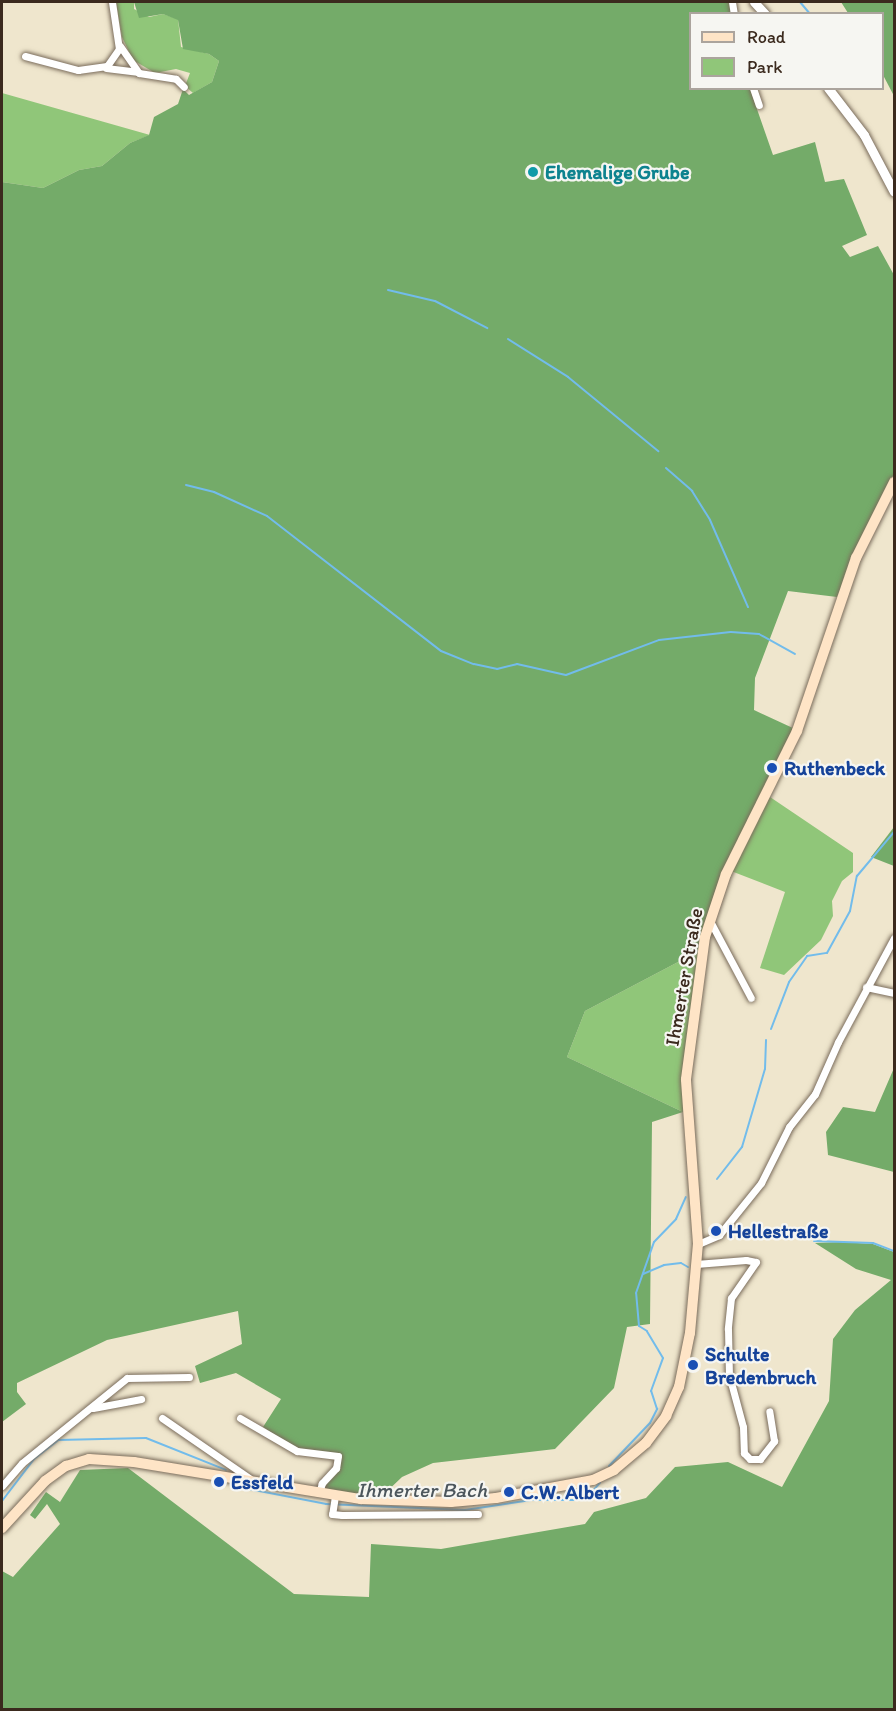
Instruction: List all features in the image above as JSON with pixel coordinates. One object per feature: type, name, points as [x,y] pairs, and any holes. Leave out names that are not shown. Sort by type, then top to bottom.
[{"type":"main road","name":"Ihmerter Straße","points":[[2,1528],[45,1481],[81,1460],[107,1459],[379,1501],[477,1500],[577,1484],[614,1470],[658,1429],[679,1388],[688,1346],[698,1244],[686,1079],[710,921],[734,854],[797,731],[844,587],[894,482]]},
{"type":"street","points":[[112,2],[119,43],[128,62],[139,73]]},
{"type":"street","points":[[102,69],[115,58],[119,43]]},
{"type":"street","points":[[26,56],[78,70],[102,69],[176,79],[184,87]]},
{"type":"street","points":[[754,90],[759,105]]},
{"type":"street","points":[[830,90],[864,135],[894,192]]},
{"type":"street","points":[[710,921],[751,998]]},
{"type":"street","points":[[698,1244],[719,1235],[757,1189],[789,1127],[815,1094],[866,987],[894,938]]},
{"type":"street","points":[[866,987],[894,993]]},
{"type":"street","points":[[696,1264],[746,1260],[756,1262],[730,1300],[727,1356],[742,1427],[744,1453],[753,1460],[762,1457],[774,1441],[769,1411]]},
{"type":"street","points":[[2,1486],[22,1463],[93,1408],[127,1378],[189,1377]]},
{"type":"street","points":[[93,1408],[141,1399]]},
{"type":"street","points":[[162,1418],[256,1483]]},
{"type":"street","points":[[240,1418],[297,1451],[338,1456],[336,1468],[322,1483],[320,1493]]},
{"type":"street","points":[[335,1496],[332,1514],[478,1514]]},
{"type":"green space","points":[[116,2],[134,2],[134,9],[149,17],[163,14],[178,19],[181,47],[209,54],[219,61],[212,82],[193,93],[185,86],[190,73],[176,69],[155,73],[133,60],[122,37]]},
{"type":"green space","points":[[134,2],[730,2],[732,12],[689,12],[689,90],[750,90],[773,155],[815,142],[825,182],[844,179],[867,235],[842,246],[850,257],[878,246],[894,275],[894,474],[837,597],[788,591],[755,678],[754,710],[795,729],[723,874],[699,951],[585,1011],[567,1057],[683,1112],[652,1122],[650,1324],[627,1327],[614,1388],[555,1449],[433,1463],[402,1477],[379,1499],[321,1488],[340,1458],[297,1450],[263,1427],[281,1399],[236,1373],[200,1383],[195,1366],[242,1344],[238,1311],[107,1340],[17,1383],[17,1392],[26,1404],[2,1422],[2,182],[43,188],[79,170],[102,166],[130,143],[149,135],[154,117],[178,104],[183,89],[189,95],[212,82],[219,61],[209,54],[183,49],[178,20],[163,14],[139,18]]},
{"type":"green space","points":[[841,2],[894,2],[894,96],[884,77],[884,12],[847,12]]},
{"type":"green space","points":[[2,93],[150,135],[130,143],[102,166],[79,170],[43,188],[2,182]]},
{"type":"green space","points":[[770,797],[853,853],[853,872],[842,881],[832,901],[833,916],[821,940],[784,975],[760,968],[785,892],[731,871]]},
{"type":"green space","points":[[894,827],[894,866],[871,857]]},
{"type":"green space","points":[[699,951],[683,1074],[683,1112],[567,1057],[585,1011]]},
{"type":"green space","points":[[894,1068],[894,1172],[828,1155],[826,1132],[843,1107],[875,1112]]},
{"type":"green space","points":[[815,1243],[873,1244],[894,1252],[894,1709],[2,1709],[2,1571],[13,1577],[60,1524],[47,1504],[35,1519],[30,1515],[46,1492],[60,1502],[80,1470],[128,1468],[294,1594],[369,1597],[371,1544],[441,1549],[585,1524],[594,1512],[646,1498],[675,1467],[728,1462],[782,1487],[829,1401],[833,1339],[855,1310],[891,1280],[856,1269]]},
{"type":"waterway","points":[[800,2],[808,12]]},
{"type":"waterway","points":[[388,290],[435,301],[487,328]]},
{"type":"waterway","points":[[508,339],[568,377],[658,451]]},
{"type":"waterway","points":[[666,468],[692,491],[710,520],[748,607]]},
{"type":"waterway","points":[[186,485],[214,492],[267,516],[441,651],[474,664],[497,669],[517,664],[566,675],[659,640],[731,632],[759,634],[795,654]]},
{"type":"waterway","name":"Ihmerter Bach","points":[[771,1029],[789,982],[807,956],[827,953],[850,911],[857,876],[894,832]]},
{"type":"waterway","name":"Ihmerter Bach","points":[[717,1179],[742,1147],[765,1069],[766,1040]]},
{"type":"waterway","name":"Ihmerter Bach","points":[[609,1466],[650,1423],[657,1409],[651,1391],[663,1358],[647,1331],[639,1326],[636,1293],[654,1242],[676,1219],[686,1197]]},
{"type":"waterway","points":[[814,1241],[873,1243],[894,1251]]},
{"type":"waterway","points":[[643,1274],[664,1265],[681,1263],[688,1267]]},
{"type":"waterway","points":[[2,1501],[34,1459],[58,1440],[146,1438],[226,1470]]},
{"type":"waterway","name":"Ihmerter Bach","points":[[238,1487],[326,1504],[465,1510],[531,1500],[585,1500],[600,1483]]},
{"type":"place","name":"Ehemalige Grube","points":[[533,172]]},
{"type":"place","name":"Ruthenbeck","points":[[772,768]]},
{"type":"place","name":"Hellestraße","points":[[716,1231]]},
{"type":"place","name":"Schulte Bredenbruch","points":[[693,1365]]},
{"type":"place","name":"Essfeld","points":[[219,1482]]},
{"type":"place","name":"C.W. Albert","points":[[509,1492]]}]
